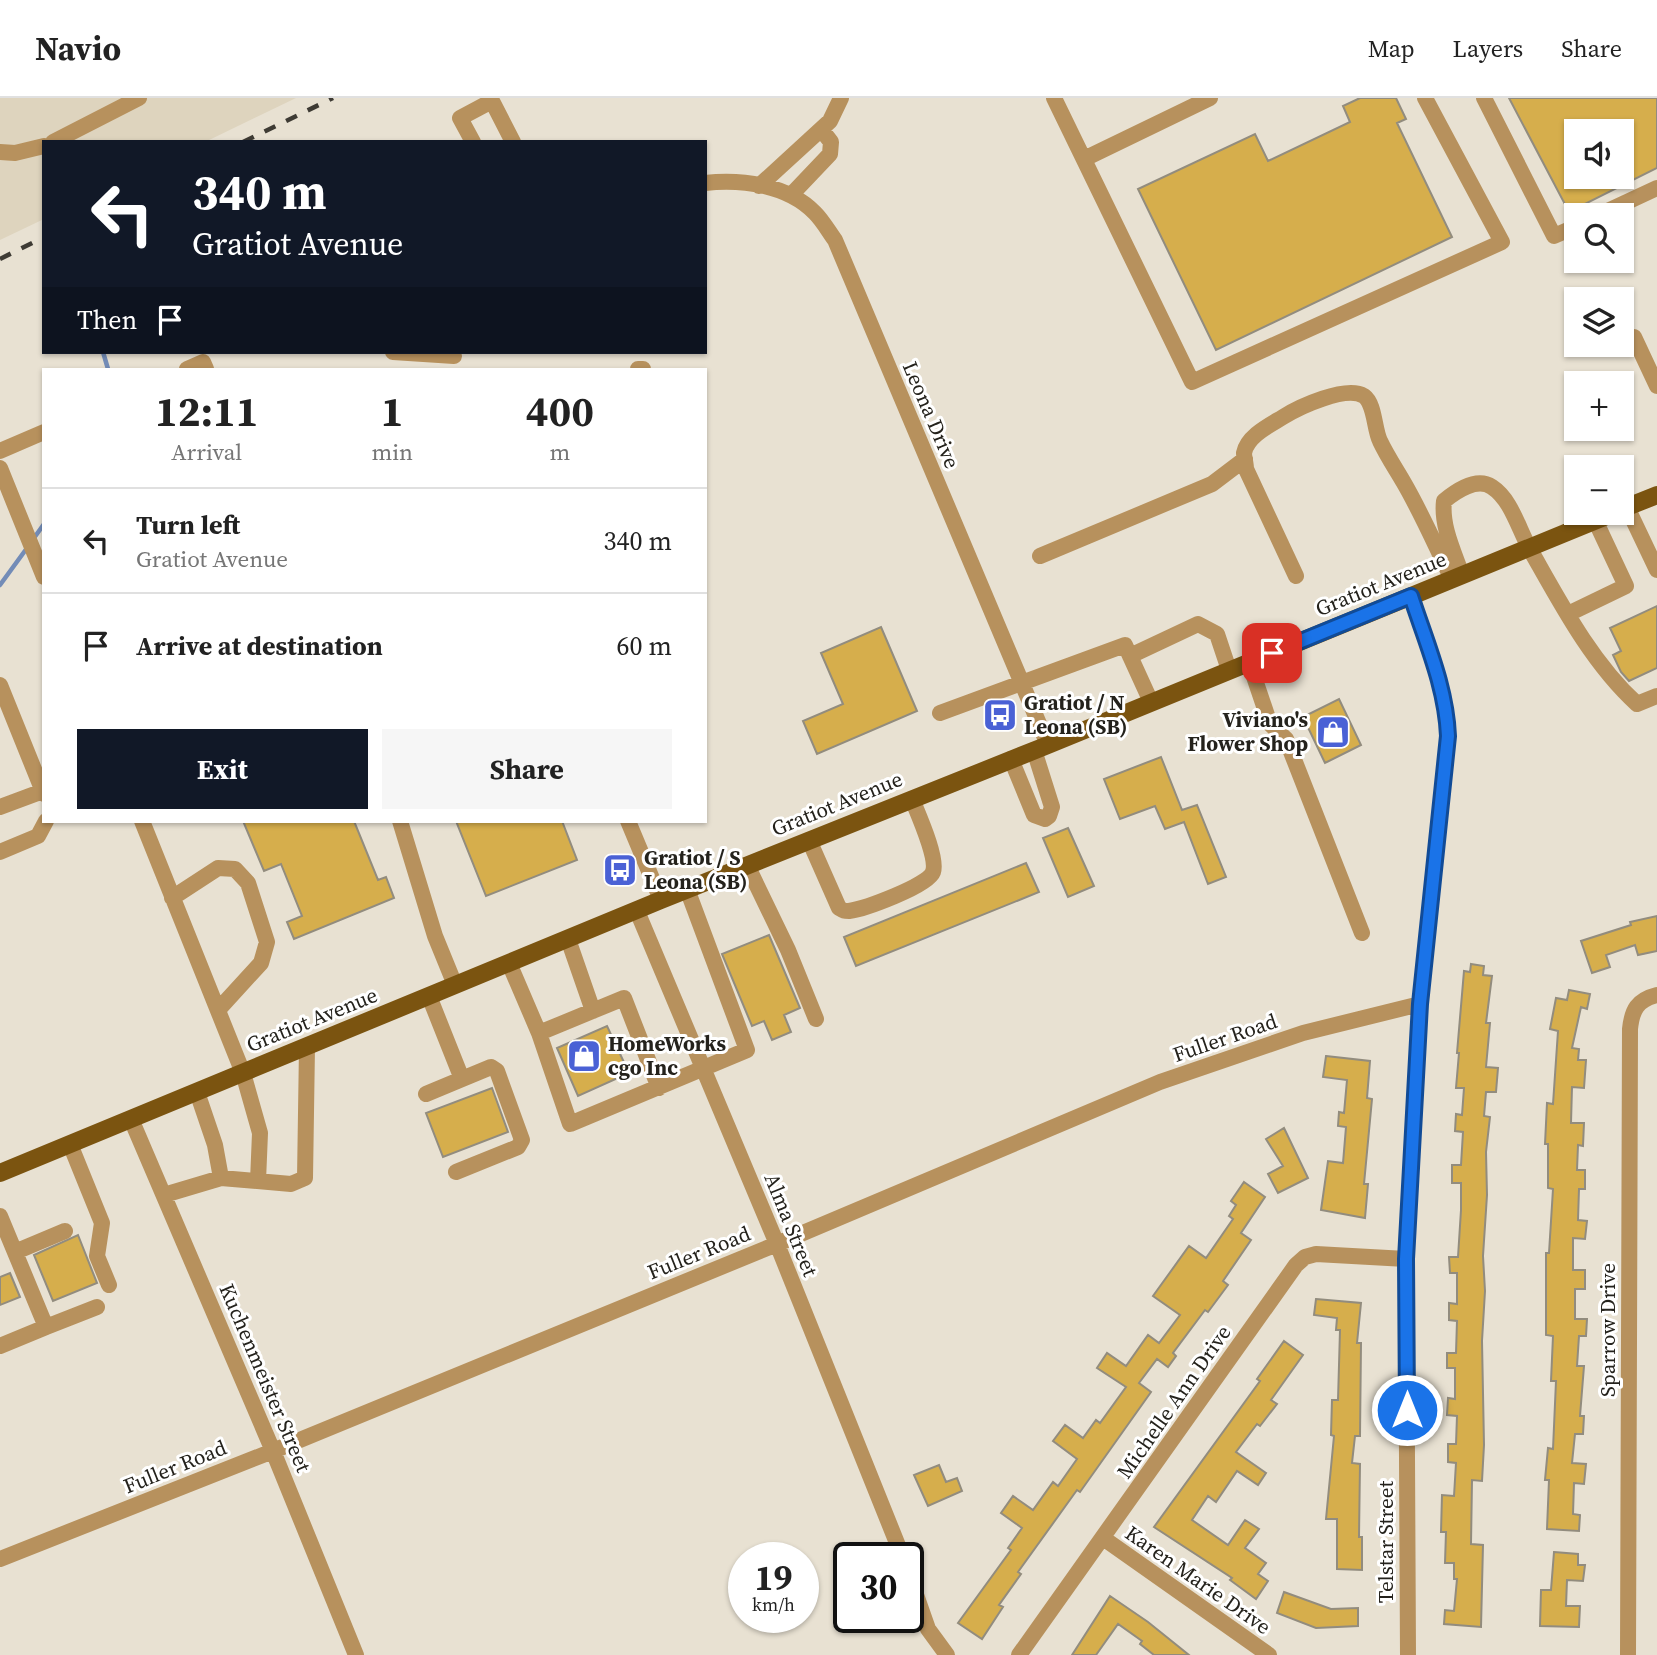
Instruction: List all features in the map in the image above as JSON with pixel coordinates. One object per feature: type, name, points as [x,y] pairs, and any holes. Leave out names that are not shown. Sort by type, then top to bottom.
[{"type":"main road","name":"Gratiot Avenue","points":[[1634,505],[1657,495]]},
{"type":"main road","name":"Gratiot Avenue","points":[[0,1173],[687,889],[1583,525]]},
{"type":"street","points":[[57,140],[139,98]]},
{"type":"street","points":[[759,186],[830,121],[841,98]]},
{"type":"street","points":[[1054,98],[1192,383],[1502,243],[1425,98]]},
{"type":"street","points":[[1084,159],[1210,98]]},
{"type":"street","points":[[1484,98],[1554,236],[1564,232]]},
{"type":"street","points":[[472,140],[460,118],[492,101],[512,140]]},
{"type":"street","points":[[792,194],[830,154],[831,142],[821,129]]},
{"type":"street","points":[[0,152],[15,153],[42,146]]},
{"type":"street","name":"Leona Drive","points":[[707,183],[727,181],[792,194],[816,214],[835,240],[1020,684],[1041,747],[1052,807],[1045,819],[1034,815],[1011,759]]},
{"type":"street","points":[[1625,203],[1657,188]]},
{"type":"street","points":[[1634,337],[1657,386]]},
{"type":"street","points":[[410,354],[454,359]]},
{"type":"street","points":[[189,368],[203,362],[206,368]]},
{"type":"street","points":[[1296,576],[1246,469],[1244,453],[1249,443],[1264,429],[1293,411],[1321,399],[1358,394],[1366,398],[1383,447],[1457,577]]},
{"type":"street","points":[[0,451],[42,433]]},
{"type":"street","points":[[1040,556],[1212,484],[1245,460]]},
{"type":"street","points":[[0,468],[42,572]]},
{"type":"street","points":[[1457,577],[1446,528],[1444,501],[1465,487],[1479,484],[1491,486],[1506,501],[1567,614],[1618,687],[1637,705],[1657,696]]},
{"type":"street","points":[[1567,614],[1626,586],[1597,525]]},
{"type":"street","points":[[1630,525],[1657,570]]},
{"type":"street","name":"Telstar Street","points":[[1408,1655],[1406,1259],[1420,1004],[1448,736],[1443,694],[1411,596]]},
{"type":"street","points":[[1130,656],[1198,624],[1217,634],[1229,670]]},
{"type":"street","points":[[940,713],[1125,645],[1151,702]]},
{"type":"street","points":[[1249,662],[1270,724],[1286,739],[1362,933]]},
{"type":"street","points":[[0,685],[42,790]]},
{"type":"street","points":[[0,807],[42,793]]},
{"type":"street","points":[[809,840],[839,908],[846,911],[901,892],[929,878],[934,871],[934,860],[912,799]]},
{"type":"street","points":[[0,852],[38,836],[45,823]]},
{"type":"street","points":[[143,823],[243,1073],[260,1133],[258,1181]]},
{"type":"street","points":[[401,823],[435,936],[455,985]]},
{"type":"street","points":[[629,823],[661,900]]},
{"type":"street","points":[[747,865],[788,950],[816,1019]]},
{"type":"street","points":[[173,898],[218,868],[235,869],[248,883],[267,942],[261,963],[218,1010]]},
{"type":"street","points":[[509,963],[539,1033],[570,1124],[659,1088],[747,1050],[687,889]]},
{"type":"street","name":"Alma Street","points":[[637,911],[777,1244],[897,1542]]},
{"type":"street","points":[[568,939],[593,1011]]},
{"type":"street","name":"Sparrow Drive","points":[[1628,1655],[1630,1029],[1635,1006],[1644,999],[1657,995]]},
{"type":"street","points":[[429,996],[462,1079]]},
{"type":"street","points":[[539,1033],[624,998],[659,1088]]},
{"type":"street","name":"Fuller Road","points":[[0,1559],[274,1451],[777,1244],[1160,1082],[1303,1033],[1420,1004]]},
{"type":"street","points":[[164,1195],[221,1178],[291,1184],[305,1178],[307,1047]]},
{"type":"street","points":[[426,1094],[491,1067],[497,1071],[522,1140],[518,1147],[456,1172]]},
{"type":"street","points":[[197,1092],[215,1145],[221,1178]]},
{"type":"street","name":"Kuchenmeister Street","points":[[131,1119],[274,1451],[356,1655]]},
{"type":"street","points":[[70,1144],[102,1223],[97,1256],[109,1285]]},
{"type":"street","points":[[0,1216],[46,1327]]},
{"type":"street","points":[[15,1252],[65,1231]]},
{"type":"street","name":"Michelle Ann Drive","points":[[1019,1655],[1296,1265],[1305,1257],[1316,1254],[1406,1259]]},
{"type":"street","points":[[0,1346],[97,1307]]},
{"type":"street","name":"Karen Marie Drive","points":[[1103,1538],[1269,1655]]},
{"type":"street","points":[[924,1618],[928,1629],[947,1655]]},
{"type":"shaded area","points":[[0,98],[296,98],[209,140],[42,140],[42,220],[0,240]]},
{"type":"building","points":[[1360,98],[1396,98],[1406,119],[1397,123],[1452,237],[1216,350],[1138,189],[1255,134],[1268,161],[1350,122],[1343,106]]},
{"type":"building","points":[[1509,98],[1657,98],[1657,168],[1634,180],[1634,119],[1564,119],[1564,189],[1615,189],[1587,203],[1564,203]]},
{"type":"building","points":[[1657,606],[1657,668],[1629,681],[1613,655],[1621,651],[1610,628]]},
{"type":"building","points":[[881,627],[917,711],[817,754],[803,721],[843,704],[821,653]]},
{"type":"building","points":[[1339,699],[1361,745],[1325,763],[1303,717]]},
{"type":"building","points":[[1161,757],[1182,810],[1197,805],[1226,877],[1208,884],[1184,822],[1165,829],[1155,806],[1120,819],[1104,779]]},
{"type":"building","points":[[244,823],[355,823],[378,880],[386,877],[394,898],[294,939],[287,922],[302,916],[281,864],[264,871]]},
{"type":"building","points":[[457,823],[563,823],[577,860],[486,896]]},
{"type":"building","points":[[1068,828],[1094,886],[1068,897],[1043,838]]},
{"type":"building","points":[[1026,863],[1039,892],[856,966],[844,937]]},
{"type":"building","points":[[1657,916],[1657,951],[1638,955],[1635,945],[1606,955],[1610,967],[1592,973],[1581,941],[1631,925],[1630,922]]},
{"type":"building","points":[[769,935],[800,1008],[784,1015],[791,1032],[772,1040],[764,1021],[752,1026],[722,954]]},
{"type":"building","points":[[1471,964],[1484,966],[1483,975],[1492,976],[1486,1023],[1490,1023],[1486,1067],[1498,1068],[1496,1092],[1486,1092],[1484,1116],[1490,1117],[1486,1152],[1487,1195],[1483,1256],[1484,1445],[1482,1481],[1472,1480],[1471,1544],[1483,1545],[1481,1627],[1444,1624],[1445,1610],[1454,1611],[1457,1579],[1454,1579],[1454,1563],[1445,1563],[1446,1532],[1441,1532],[1442,1495],[1454,1496],[1456,1463],[1448,1462],[1448,1444],[1456,1444],[1457,1416],[1447,1415],[1448,1398],[1455,1399],[1455,1368],[1447,1368],[1447,1353],[1456,1353],[1457,1321],[1449,1320],[1449,1303],[1457,1304],[1457,1273],[1450,1273],[1449,1257],[1458,1257],[1461,1183],[1452,1183],[1452,1165],[1461,1165],[1463,1132],[1455,1131],[1456,1114],[1462,1115],[1464,1088],[1456,1088],[1457,1053],[1464,971],[1470,972]]},
{"type":"building","points":[[1569,990],[1590,994],[1587,1009],[1581,1007],[1572,1048],[1579,1049],[1578,1060],[1586,1060],[1584,1088],[1572,1087],[1571,1123],[1584,1123],[1583,1146],[1578,1145],[1577,1170],[1585,1170],[1585,1189],[1579,1189],[1578,1220],[1587,1221],[1585,1239],[1573,1238],[1573,1270],[1585,1270],[1585,1289],[1575,1289],[1575,1319],[1587,1319],[1586,1336],[1579,1336],[1577,1366],[1584,1366],[1580,1416],[1584,1416],[1583,1434],[1575,1434],[1572,1463],[1586,1464],[1584,1484],[1574,1483],[1573,1514],[1580,1515],[1579,1531],[1547,1529],[1549,1480],[1545,1480],[1548,1448],[1553,1449],[1556,1381],[1551,1381],[1553,1336],[1546,1335],[1546,1253],[1549,1253],[1553,1189],[1548,1188],[1548,1144],[1545,1144],[1547,1103],[1553,1104],[1558,1031],[1550,1029],[1556,998],[1567,1000]]},
{"type":"building","points":[[607,1026],[629,1073],[578,1096],[557,1048]]},
{"type":"building","points":[[1326,1056],[1370,1061],[1367,1098],[1372,1099],[1364,1184],[1368,1184],[1365,1218],[1321,1210],[1328,1161],[1343,1163],[1346,1127],[1338,1126],[1339,1112],[1344,1113],[1347,1080],[1323,1077]]},
{"type":"building","points":[[492,1088],[508,1132],[443,1157],[426,1113]]},
{"type":"building","points":[[1284,1128],[1308,1178],[1278,1193],[1268,1174],[1283,1166],[1266,1139]]},
{"type":"building","points":[[1244,1182],[1265,1197],[1241,1233],[1251,1240],[1223,1281],[1228,1285],[1208,1312],[1205,1310],[1173,1353],[1176,1356],[1168,1367],[1157,1359],[1139,1383],[1151,1392],[1080,1492],[1077,1490],[1018,1572],[1021,1574],[999,1605],[1003,1607],[982,1639],[958,1623],[1011,1550],[1008,1548],[1022,1528],[1001,1513],[1013,1496],[1033,1510],[1053,1482],[1058,1486],[1077,1459],[1053,1441],[1065,1425],[1083,1438],[1096,1420],[1100,1423],[1126,1387],[1097,1368],[1107,1353],[1126,1366],[1148,1335],[1159,1343],[1180,1315],[1153,1296],[1189,1246],[1206,1258],[1233,1219],[1229,1216],[1236,1205],[1231,1201]]},
{"type":"building","points":[[78,1235],[97,1283],[53,1301],[34,1255]]},
{"type":"building","points":[[10,1273],[20,1297],[0,1305],[0,1277]]},
{"type":"building","points":[[1316,1299],[1361,1303],[1357,1343],[1361,1343],[1360,1436],[1355,1436],[1352,1463],[1360,1464],[1359,1537],[1362,1537],[1362,1570],[1337,1569],[1337,1519],[1326,1519],[1334,1436],[1331,1435],[1332,1400],[1338,1400],[1340,1330],[1336,1330],[1337,1318],[1314,1315]]},
{"type":"building","points":[[1284,1341],[1303,1355],[1271,1400],[1277,1404],[1260,1426],[1257,1424],[1236,1452],[1266,1473],[1258,1485],[1237,1471],[1216,1502],[1208,1496],[1192,1520],[1228,1545],[1245,1520],[1259,1529],[1245,1548],[1266,1563],[1258,1574],[1268,1581],[1256,1599],[1230,1580],[1232,1578],[1154,1527],[1260,1381],[1257,1379]]},
{"type":"building","points":[[939,1465],[946,1482],[957,1478],[962,1491],[928,1506],[914,1475]]},
{"type":"building","points":[[1554,1552],[1578,1554],[1578,1565],[1585,1565],[1583,1581],[1567,1580],[1566,1606],[1580,1606],[1579,1627],[1540,1626],[1541,1590],[1551,1590]]},
{"type":"building","points":[[1284,1592],[1331,1609],[1358,1608],[1358,1626],[1316,1628],[1277,1613]]},
{"type":"building","points":[[1110,1596],[1189,1655],[1154,1655],[1140,1644],[1142,1641],[1118,1624],[1096,1655],[1072,1655]]},
{"type":"waterway","points":[[104,354],[108,368]]},
{"type":"waterway","points":[[34,538],[42,527]]},
{"type":"waterway","points":[[0,585],[27,548]]},
{"type":"railway","points":[[247,140],[333,98]]},
{"type":"railway","points":[[0,259],[42,238]]},
{"type":"place","name":"Gratiot / N Leona (SB)","points":[[1000,715]]},
{"type":"place","name":"Viviano's Flower Shop","points":[[1333,732]]},
{"type":"place","name":"Gratiot / S Leona (SB)","points":[[620,870]]},
{"type":"place","name":"HomeWorks cgo Inc","points":[[584,1056]]},
{"type":"route","points":[[1272,653],[1411,596],[1447,712],[1448,736],[1420,1004],[1406,1259],[1407,1410]]}]
